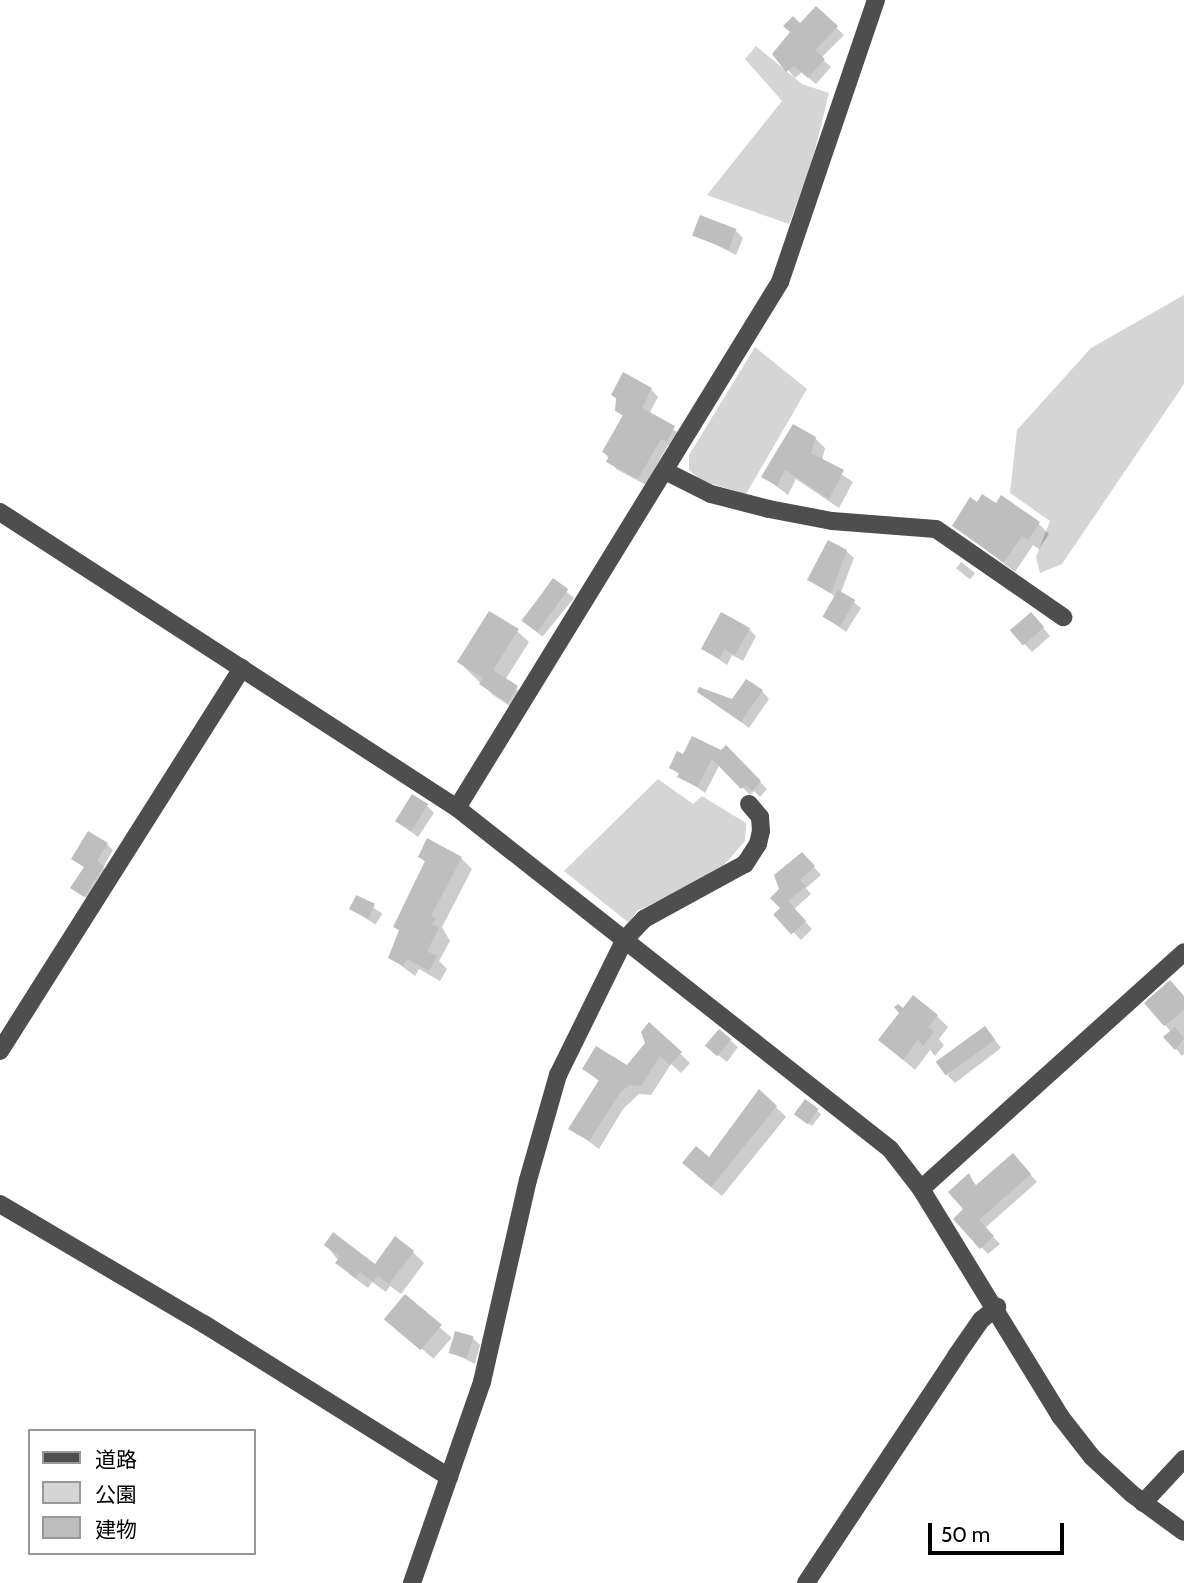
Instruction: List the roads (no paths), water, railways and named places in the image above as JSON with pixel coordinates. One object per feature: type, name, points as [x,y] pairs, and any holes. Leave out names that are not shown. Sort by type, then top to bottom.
[{"type":"street","points":[[457,808],[667,472],[780,282],[876,0]]},
{"type":"street","points":[[667,472],[711,494],[769,509],[832,521],[936,529],[1063,617]]},
{"type":"street","points":[[0,512],[457,808],[890,1149],[921,1189],[998,1307],[1060,1416],[1091,1457],[1143,1503],[1184,1532]]},
{"type":"street","points":[[0,1051],[242,668]]},
{"type":"street","points":[[412,1583],[482,1382],[528,1180],[558,1074],[625,939],[644,919],[745,864],[758,844],[761,831],[760,817],[749,804]]},
{"type":"street","points":[[921,1189],[1184,952]]},
{"type":"street","points":[[0,1204],[204,1324],[449,1477]]},
{"type":"street","points":[[806,1583],[981,1320],[998,1307]]},
{"type":"street","points":[[1143,1503],[1184,1459]]}]
